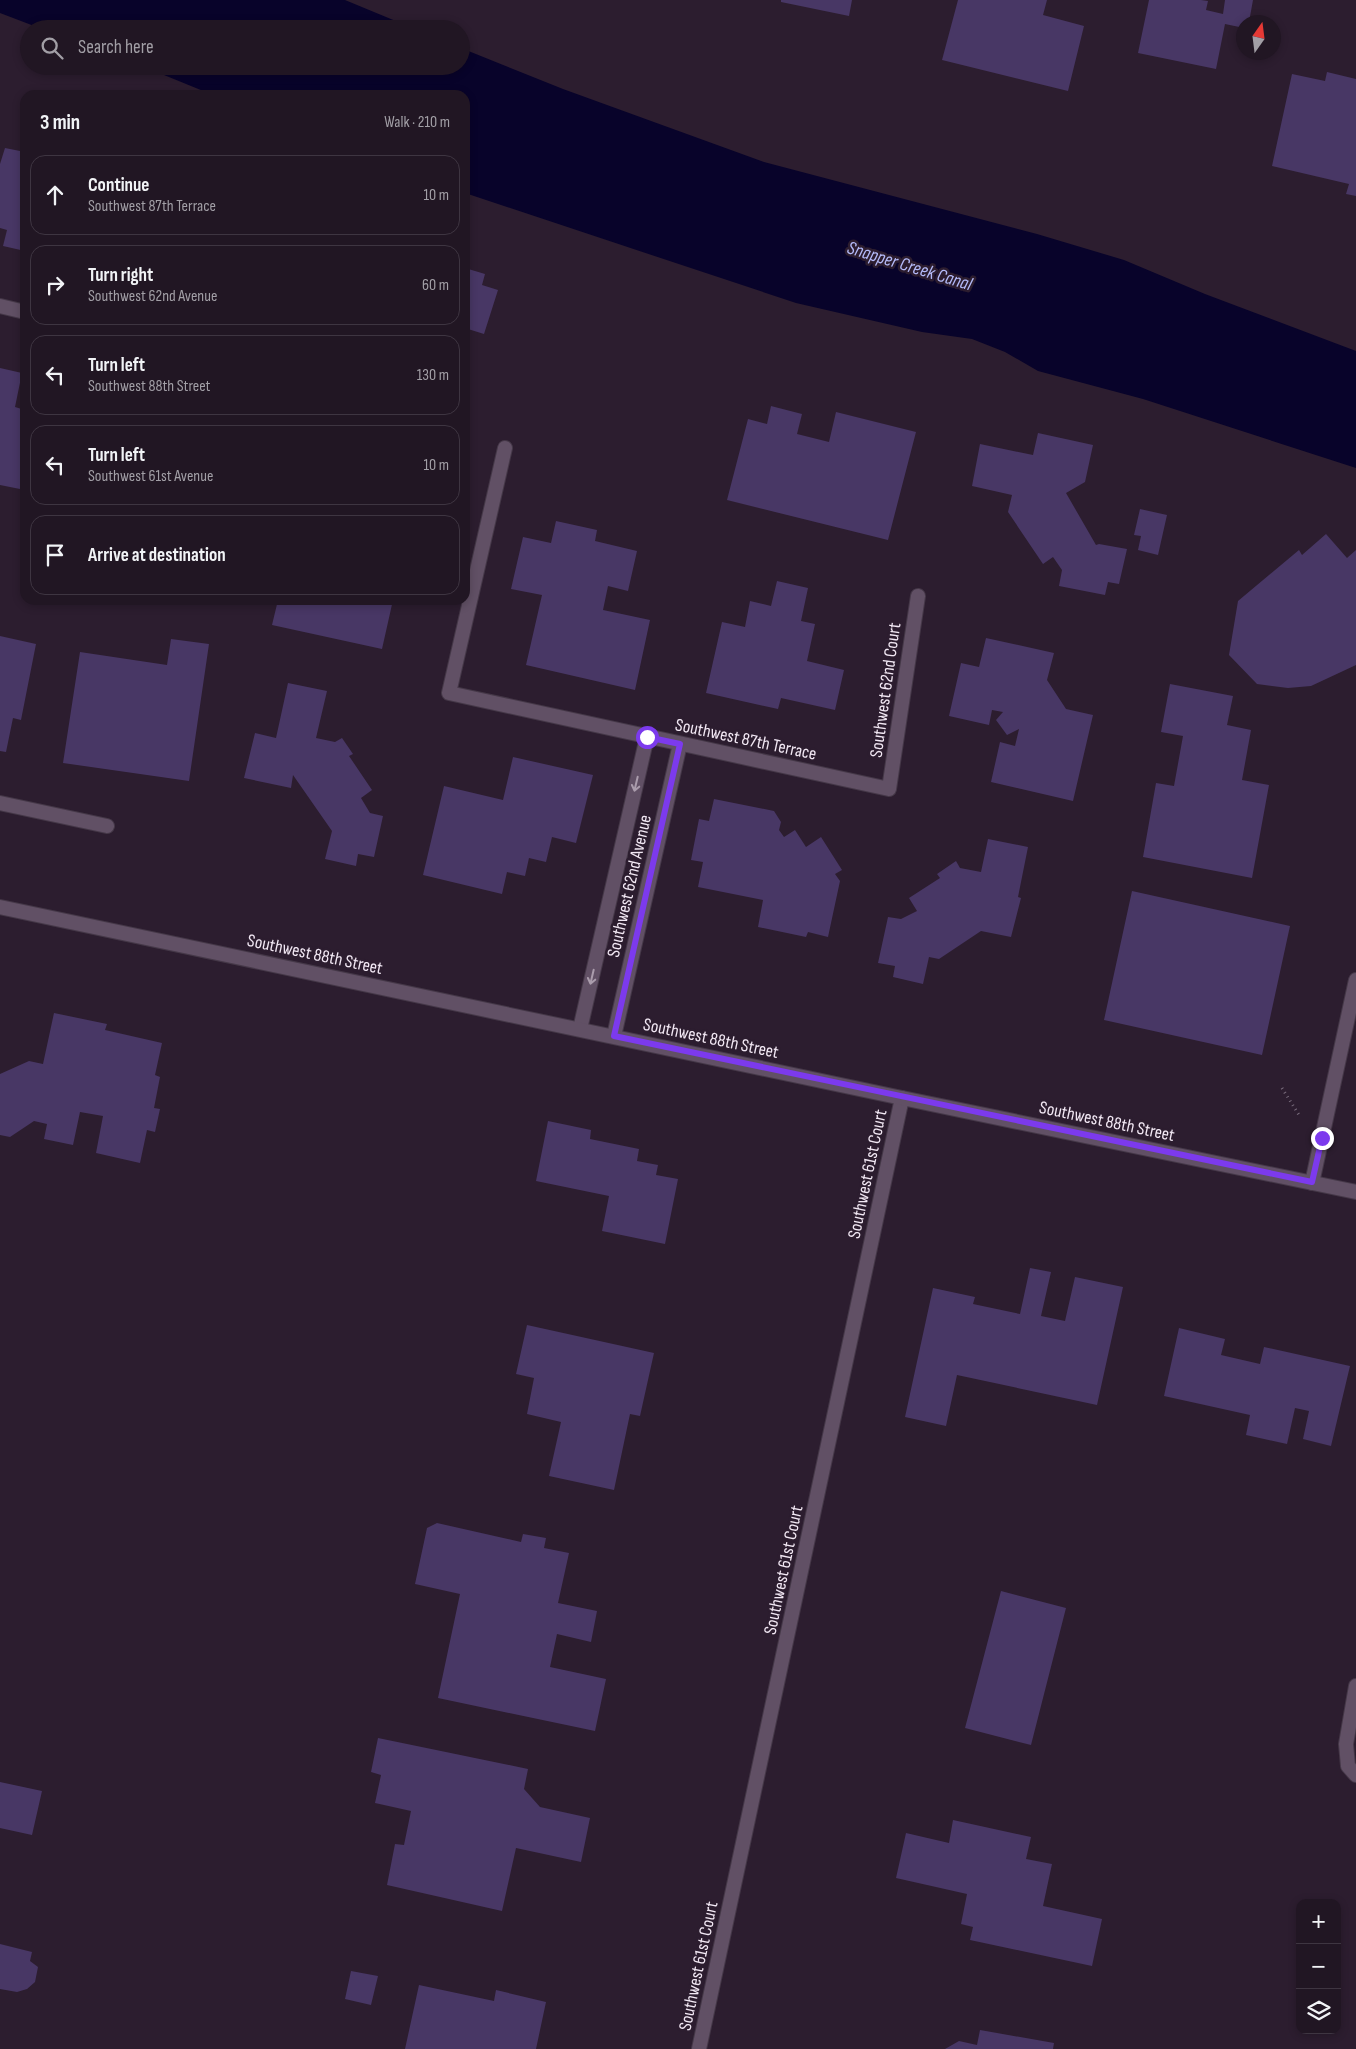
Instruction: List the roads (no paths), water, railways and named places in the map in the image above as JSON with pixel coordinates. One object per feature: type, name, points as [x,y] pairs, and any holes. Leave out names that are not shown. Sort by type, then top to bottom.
[{"type":"street","points":[[0,306],[20,311]]},
{"type":"street","name":"Southwest 87th Terrace","points":[[470,601],[505,448]]},
{"type":"street","name":"Southwest 62nd Court","points":[[889,789],[918,596]]},
{"type":"street","name":"Southwest 87th Terrace","points":[[469,605],[449,693],[889,789]]},
{"type":"street","name":"Southwest 62nd Avenue","points":[[580,1028],[647,737]]},
{"type":"street","name":"Southwest 62nd Avenue","points":[[614,1036],[680,744]]},
{"type":"street","points":[[0,803],[107,826]]},
{"type":"street","name":"Southwest 88th Street","points":[[0,907],[1356,1192]]},
{"type":"street","points":[[1312,1182],[1356,980]]},
{"type":"street","name":"Southwest 61st Court","points":[[700,2049],[902,1098]]},
{"type":"street","points":[[1356,1686],[1346,1744],[1348,1766],[1356,1775]]},
{"type":"water","points":[[0,0],[345,0],[393,20],[20,21],[0,13]]},
{"type":"water","name":"Snapper Creek Canal","points":[[470,52],[563,89],[764,162],[1037,234],[1124,260],[1205,294],[1356,351],[1356,468],[1143,399],[1038,371],[1005,352],[972,339],[922,332],[796,303],[470,195],[470,90],[201,90],[164,75],[470,75]]}]
